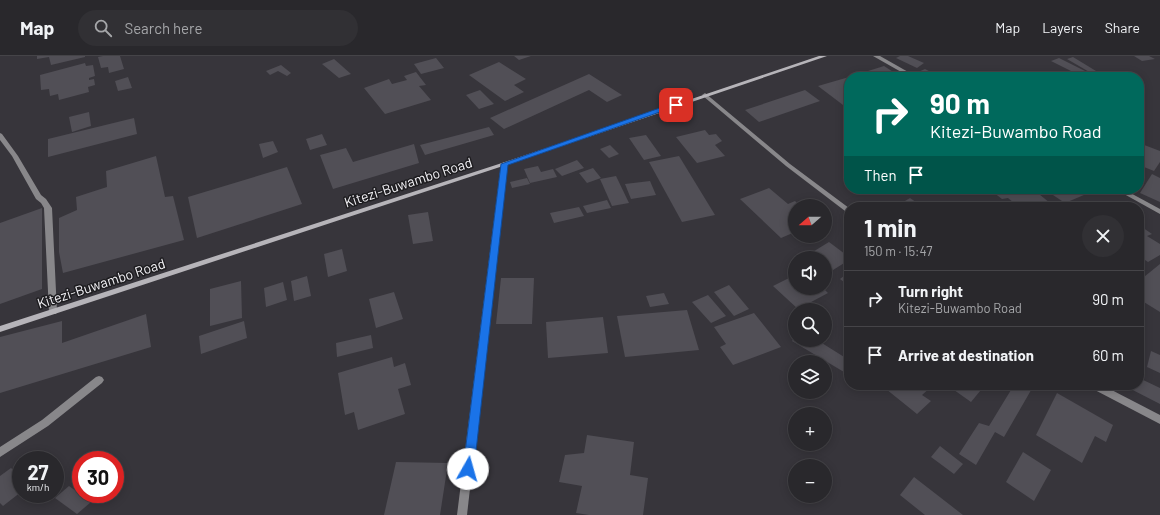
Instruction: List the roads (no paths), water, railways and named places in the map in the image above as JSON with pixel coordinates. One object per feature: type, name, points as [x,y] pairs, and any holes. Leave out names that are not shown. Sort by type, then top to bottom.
[{"type":"street","name":"Kitezi-Buwambo Road","points":[[0,329],[504,164],[824,56]]},
{"type":"street","points":[[876,56],[905,72]]},
{"type":"street","points":[[705,95],[788,165],[844,208]]},
{"type":"street","points":[[0,135],[15,156],[38,197],[44,201],[48,208],[53,312]]},
{"type":"street","points":[[462,515],[504,164]]},
{"type":"street","points":[[1127,194],[1142,202]]},
{"type":"street","points":[[1144,203],[1160,212]]},
{"type":"street","points":[[0,452],[45,423],[99,380]]},
{"type":"street","points":[[1103,390],[1160,420]]}]
